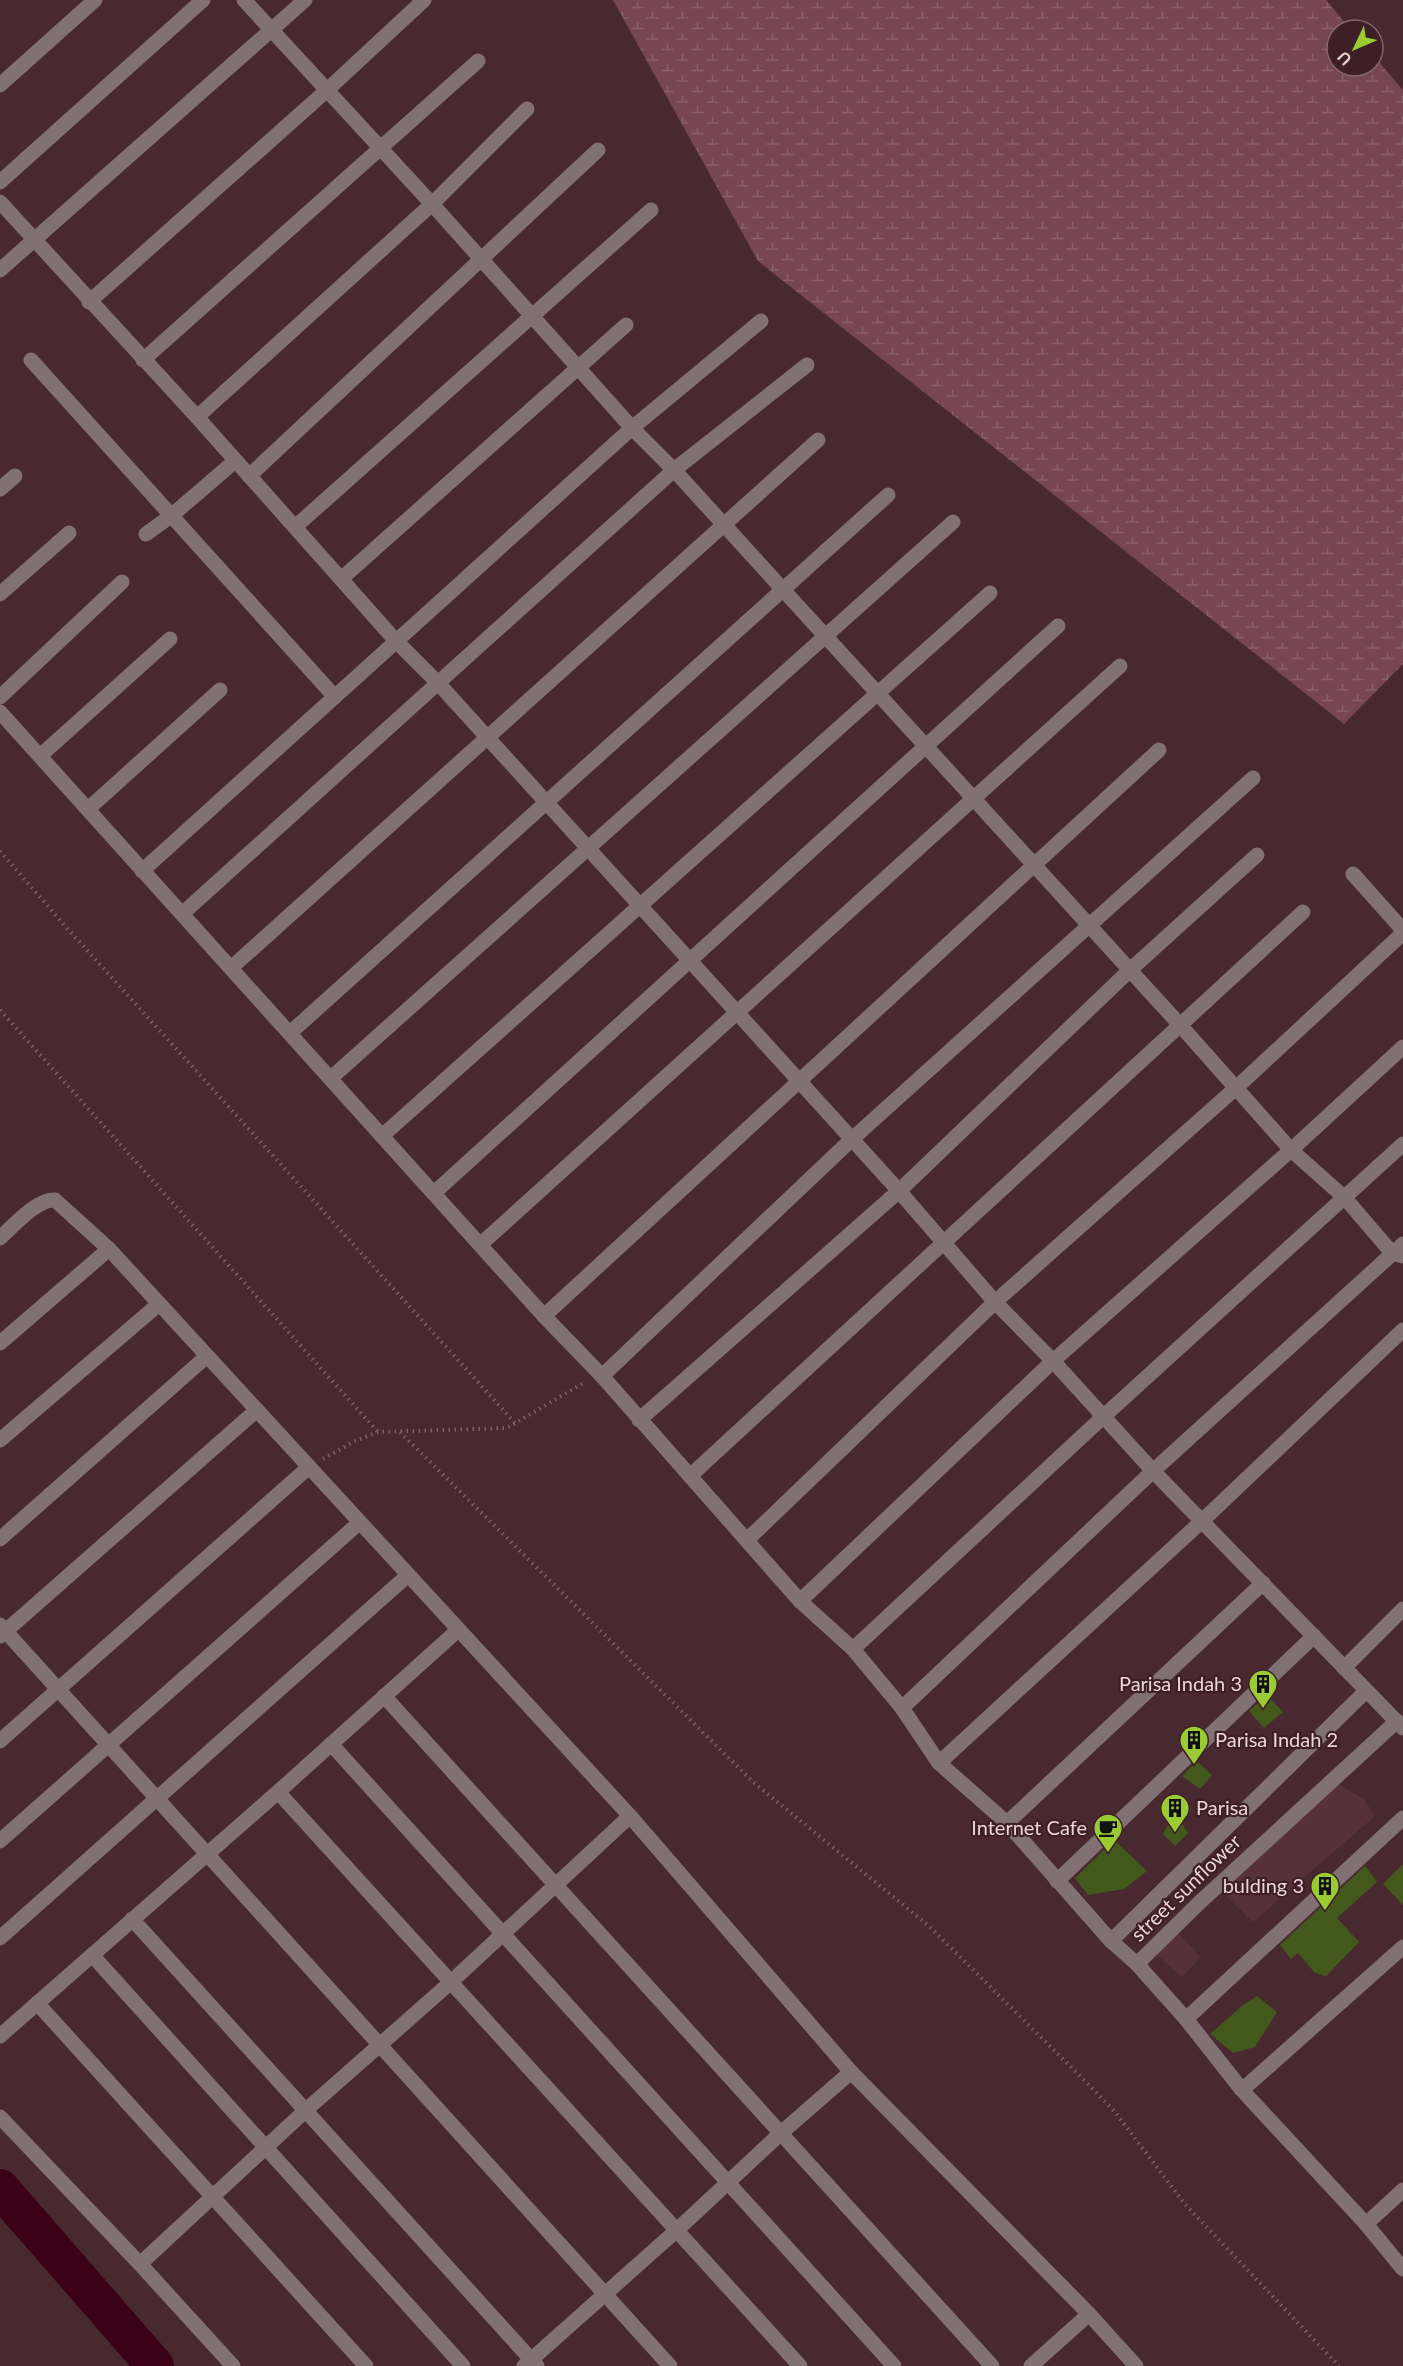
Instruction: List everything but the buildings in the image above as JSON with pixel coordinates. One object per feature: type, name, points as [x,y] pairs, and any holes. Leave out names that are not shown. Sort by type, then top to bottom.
[{"type":"street","points":[[0,85],[95,0]]},
{"type":"street","points":[[0,182],[203,0]]},
{"type":"street","points":[[244,0],[432,204],[632,428],[674,470],[974,798],[1033,866],[1237,1087],[1291,1150],[1345,1198],[1399,1251],[1153,1471],[902,1708]]},
{"type":"street","points":[[0,270],[305,0]]},
{"type":"street","points":[[89,302],[326,91],[423,0]]},
{"type":"street","points":[[143,360],[478,61]]},
{"type":"street","points":[[197,417],[432,204],[527,109]]},
{"type":"street","points":[[249,476],[482,261],[598,150]]},
{"type":"street","points":[[0,202],[89,302],[197,417],[396,641],[438,683],[899,1191],[995,1302],[1053,1361],[1153,1471],[1400,1725]]},
{"type":"street","points":[[295,527],[651,210]]},
{"type":"street","points":[[142,872],[632,428],[762,321]]},
{"type":"street","points":[[341,579],[626,326]]},
{"type":"street","points":[[31,360],[335,697]]},
{"type":"street","points":[[182,914],[674,470],[807,365]]},
{"type":"street","points":[[231,968],[818,440]]},
{"type":"street","points":[[146,534],[171,516],[235,461]]},
{"type":"street","points":[[0,489],[15,476]]},
{"type":"street","points":[[290,1034],[888,495]]},
{"type":"street","points":[[331,1078],[953,522]]},
{"type":"street","points":[[0,594],[69,533]]},
{"type":"street","points":[[0,697],[122,582]]},
{"type":"street","points":[[382,1136],[990,593]]},
{"type":"street","points":[[434,1193],[1058,626]]},
{"type":"street","points":[[40,756],[170,639]]},
{"type":"street","points":[[480,1244],[1120,666]]},
{"type":"street","points":[[88,810],[220,690]]},
{"type":"street","points":[[0,712],[543,1316],[602,1376],[800,1601],[853,1649],[902,1708],[939,1763],[1007,1823],[1111,1941],[1137,1964],[1186,2019],[1242,2090],[1366,2224],[1403,2269]]},
{"type":"street","points":[[543,1316],[1159,750]]},
{"type":"street","points":[[602,1376],[851,1140],[1252,778]]},
{"type":"street","points":[[639,1420],[899,1191],[1130,970],[1257,855]]},
{"type":"street","points":[[747,1540],[995,1302],[1237,1087],[1403,932],[1353,874]]},
{"type":"street","points":[[690,1476],[1303,912]]},
{"type":"street","points":[[800,1601],[1053,1361],[1291,1150],[1403,1047]]},
{"type":"street","points":[[853,1649],[1104,1416],[1403,1144]]},
{"type":"street","points":[[0,1238],[38,1204],[49,1199],[55,1200],[109,1250],[630,1816],[851,2072],[1089,2314],[1136,2366]]},
{"type":"street","points":[[0,1343],[109,1250]]},
{"type":"street","points":[[0,1440],[159,1304]]},
{"type":"street","points":[[939,1763],[1202,1521],[1403,1330]]},
{"type":"street","points":[[0,1539],[207,1356]]},
{"type":"street","points":[[257,1410],[2,1631],[58,1689],[670,2366]]},
{"type":"street","points":[[0,1741],[309,1467]]},
{"type":"street","points":[[0,1841],[359,1522]]},
{"type":"street","points":[[0,1938],[407,1576]]},
{"type":"street","points":[[1007,1823],[1263,1583]]},
{"type":"street","points":[[1344,1668],[1403,1609]]},
{"type":"street","points":[[0,2036],[278,1792],[458,1630]]},
{"type":"street","points":[[1057,1881],[1314,1636]]},
{"type":"street","points":[[1111,1941],[1366,1692]]},
{"type":"street","points":[[384,1696],[992,2366]]},
{"type":"street","name":"street sunflower","points":[[1137,1964],[1199,1902],[1400,1725]]},
{"type":"street","points":[[331,1744],[894,2366]]},
{"type":"street","points":[[278,1792],[800,2366]]},
{"type":"street","points":[[140,2264],[306,2110],[504,1934],[630,1816]]},
{"type":"street","points":[[1186,2019],[1403,1818]]},
{"type":"street","points":[[132,1919],[306,2110],[531,2364],[605,2293],[851,2072]]},
{"type":"street","points":[[1242,2090],[1403,1947]]},
{"type":"street","points":[[92,1955],[463,2366]]},
{"type":"street","points":[[38,2003],[366,2366]]},
{"type":"street","points":[[0,2117],[233,2366]]},
{"type":"street","points":[[1366,2224],[1403,2190]]},
{"type":"street","points":[[1031,2366],[1089,2314]]},
{"type":"path","points":[[0,851],[64,926],[515,1424]]},
{"type":"path","points":[[0,1010],[378,1432]]},
{"type":"path","points":[[309,1467],[356,1441],[378,1432],[507,1428],[563,1393],[602,1376]]},
{"type":"path","points":[[400,1432],[753,1782],[929,1926],[1085,2081],[1115,2112],[1184,2203],[1339,2366]]},
{"type":"shaded area","points":[[1331,1780],[1364,1799],[1375,1816],[1253,1922],[1216,1886]]},
{"type":"shaded area","points":[[1172,1927],[1201,1957],[1182,1977],[1150,1949]]},
{"type":"green space","points":[[613,0],[1326,0],[1341,18],[1325,18],[1325,78],[1385,78],[1385,69],[1403,90],[1403,664],[1344,724],[758,261]]},
{"type":"waterway","points":[[0,2188],[155,2366]]},
{"type":"place","name":"Parisa Indah 3","points":[[1263,1710]]},
{"type":"place","name":"Parisa Indah 2","points":[[1194,1766]]},
{"type":"place","name":"Parisa","points":[[1175,1834]]},
{"type":"place","name":"Internet Cafe","points":[[1108,1854]]},
{"type":"place","name":"bulding 3","points":[[1325,1912]]}]
